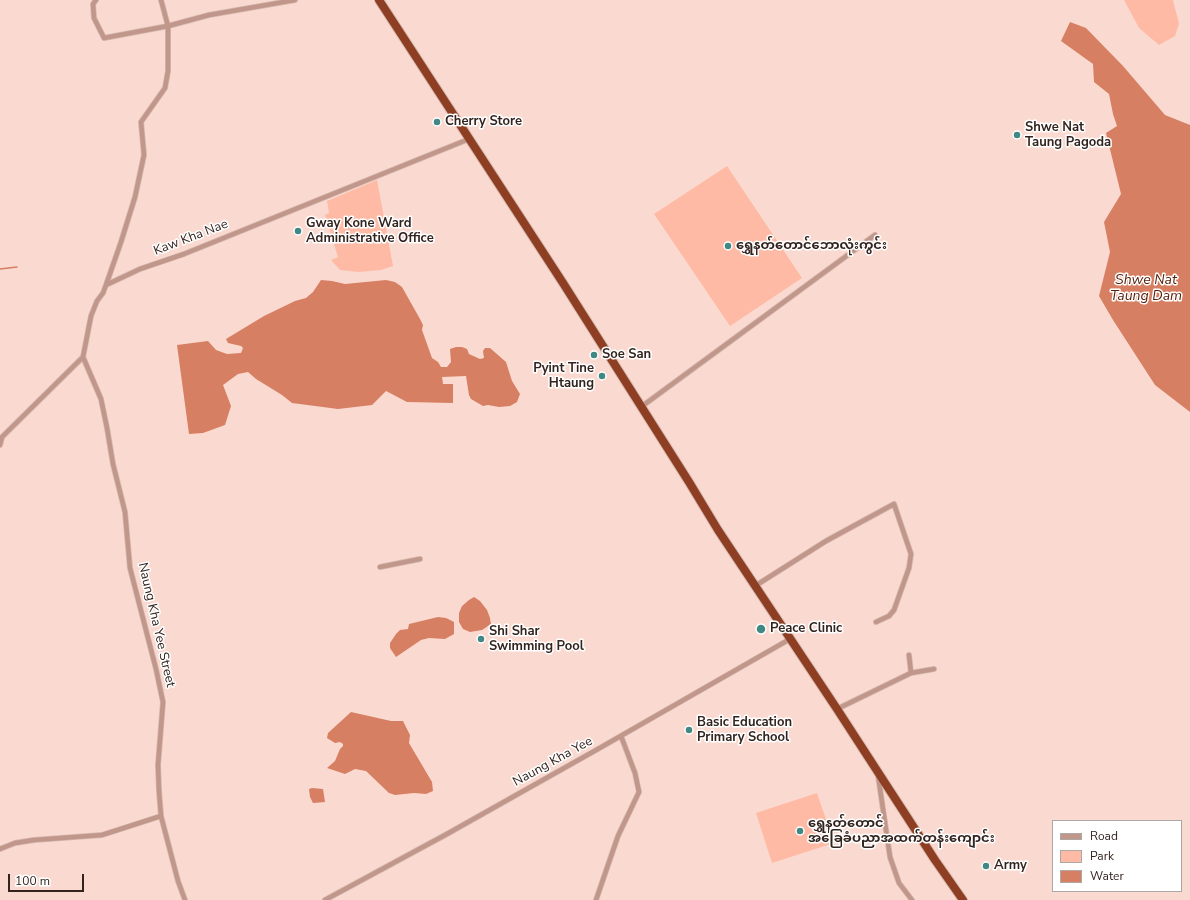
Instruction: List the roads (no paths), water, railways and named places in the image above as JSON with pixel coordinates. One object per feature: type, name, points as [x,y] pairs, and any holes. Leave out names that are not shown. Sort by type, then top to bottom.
[{"type":"highway","points":[[379,0],[563,283],[718,530],[838,709],[935,860],[963,900]]},
{"type":"street","points":[[96,0],[93,4],[94,18],[104,38],[168,26],[209,15],[295,0]]},
{"type":"street","points":[[0,445],[1,437],[83,357],[91,316],[97,301],[103,293],[122,242],[136,190],[144,155],[141,122],[165,88],[168,71],[168,26],[161,0]]},
{"type":"street","name":"Kaw Kha Nae","points":[[106,285],[140,269],[184,254],[469,140]]},
{"type":"street","points":[[640,407],[876,235]]},
{"type":"street","name":"Naung Kha Yee Street","points":[[83,357],[101,399],[113,464],[124,512],[130,568],[163,702],[158,765],[158,791],[161,816],[178,881],[185,900]]},
{"type":"street","points":[[755,586],[826,541],[894,504],[911,554],[909,568],[894,610],[889,616],[876,622]]},
{"type":"street","points":[[380,567],[420,559]]},
{"type":"street","name":"Naung Kha Yee","points":[[325,900],[454,830],[790,639]]},
{"type":"street","points":[[910,655],[911,673]]},
{"type":"street","points":[[838,709],[911,673],[934,669]]},
{"type":"street","points":[[596,900],[618,836],[639,792],[635,773],[621,736]]},
{"type":"street","points":[[877,771],[890,857],[899,883],[912,900]]},
{"type":"street","points":[[0,849],[15,842],[102,835],[161,816]]},
{"type":"water","name":"Shwe Nat Taung Dam","points":[[1070,22],[1086,28],[1123,66],[1165,115],[1190,125],[1190,412],[1155,385],[1099,296],[1110,252],[1104,222],[1121,194],[1106,133],[1117,126],[1109,94],[1094,82],[1093,64],[1061,41]]},
{"type":"water","points":[[321,280],[345,284],[386,280],[395,282],[402,287],[420,319],[423,325],[422,330],[432,358],[438,362],[441,367],[447,367],[451,362],[450,349],[462,347],[467,349],[469,354],[480,359],[484,358],[483,351],[485,348],[490,348],[506,362],[512,381],[520,394],[517,402],[510,406],[483,406],[471,399],[466,376],[442,377],[443,384],[453,384],[453,403],[407,402],[386,391],[372,405],[338,409],[292,403],[248,372],[238,374],[223,385],[231,406],[225,425],[203,433],[189,434],[177,345],[208,341],[216,350],[227,354],[241,353],[243,348],[241,346],[228,343],[226,339],[264,316],[295,301],[306,298],[313,292]]},
{"type":"water","points":[[474,597],[480,601],[487,610],[491,624],[482,630],[470,632],[463,629],[459,622],[459,613],[462,606]]},
{"type":"water","points":[[438,617],[446,618],[454,622],[454,634],[445,639],[429,638],[421,640],[396,657],[390,648],[390,643],[400,630],[408,629],[409,624]]},
{"type":"water","points":[[351,712],[391,721],[403,721],[410,735],[409,743],[432,782],[433,791],[426,794],[414,793],[395,795],[389,793],[366,771],[355,769],[345,774],[327,768],[335,761],[340,749],[343,746],[340,742],[335,743],[327,738],[328,733]]},
{"type":"water","points":[[309,789],[323,789],[325,802],[313,803],[310,797]]},
{"type":"waterway","points":[[0,269],[17,267]]},
{"type":"place","name":"Cherry Store","points":[[437,122]]},
{"type":"place","name":"Shwe Nat Taung Pagoda","points":[[1017,135]]},
{"type":"place","name":"Gway Kone Ward Administrative Office","points":[[298,231]]},
{"type":"place","name":"ရွှေနတ်တောင်ဘောလုံးကွင်း","points":[[728,246]]},
{"type":"place","name":"Soe San","points":[[594,355]]},
{"type":"place","name":"Pyint Tine Htaung","points":[[602,376]]},
{"type":"place","name":"Peace Clinic","points":[[761,629]]},
{"type":"place","name":"Shi Shar Swimming Pool","points":[[481,639]]},
{"type":"place","name":"Basic Education Primary School","points":[[689,730]]},
{"type":"place","name":"ရွှေနတ်တောင် အခြေခံပညာအထက်တန်းကျောင်း","points":[[800,831]]},
{"type":"place","name":"Army","points":[[986,866]]}]
